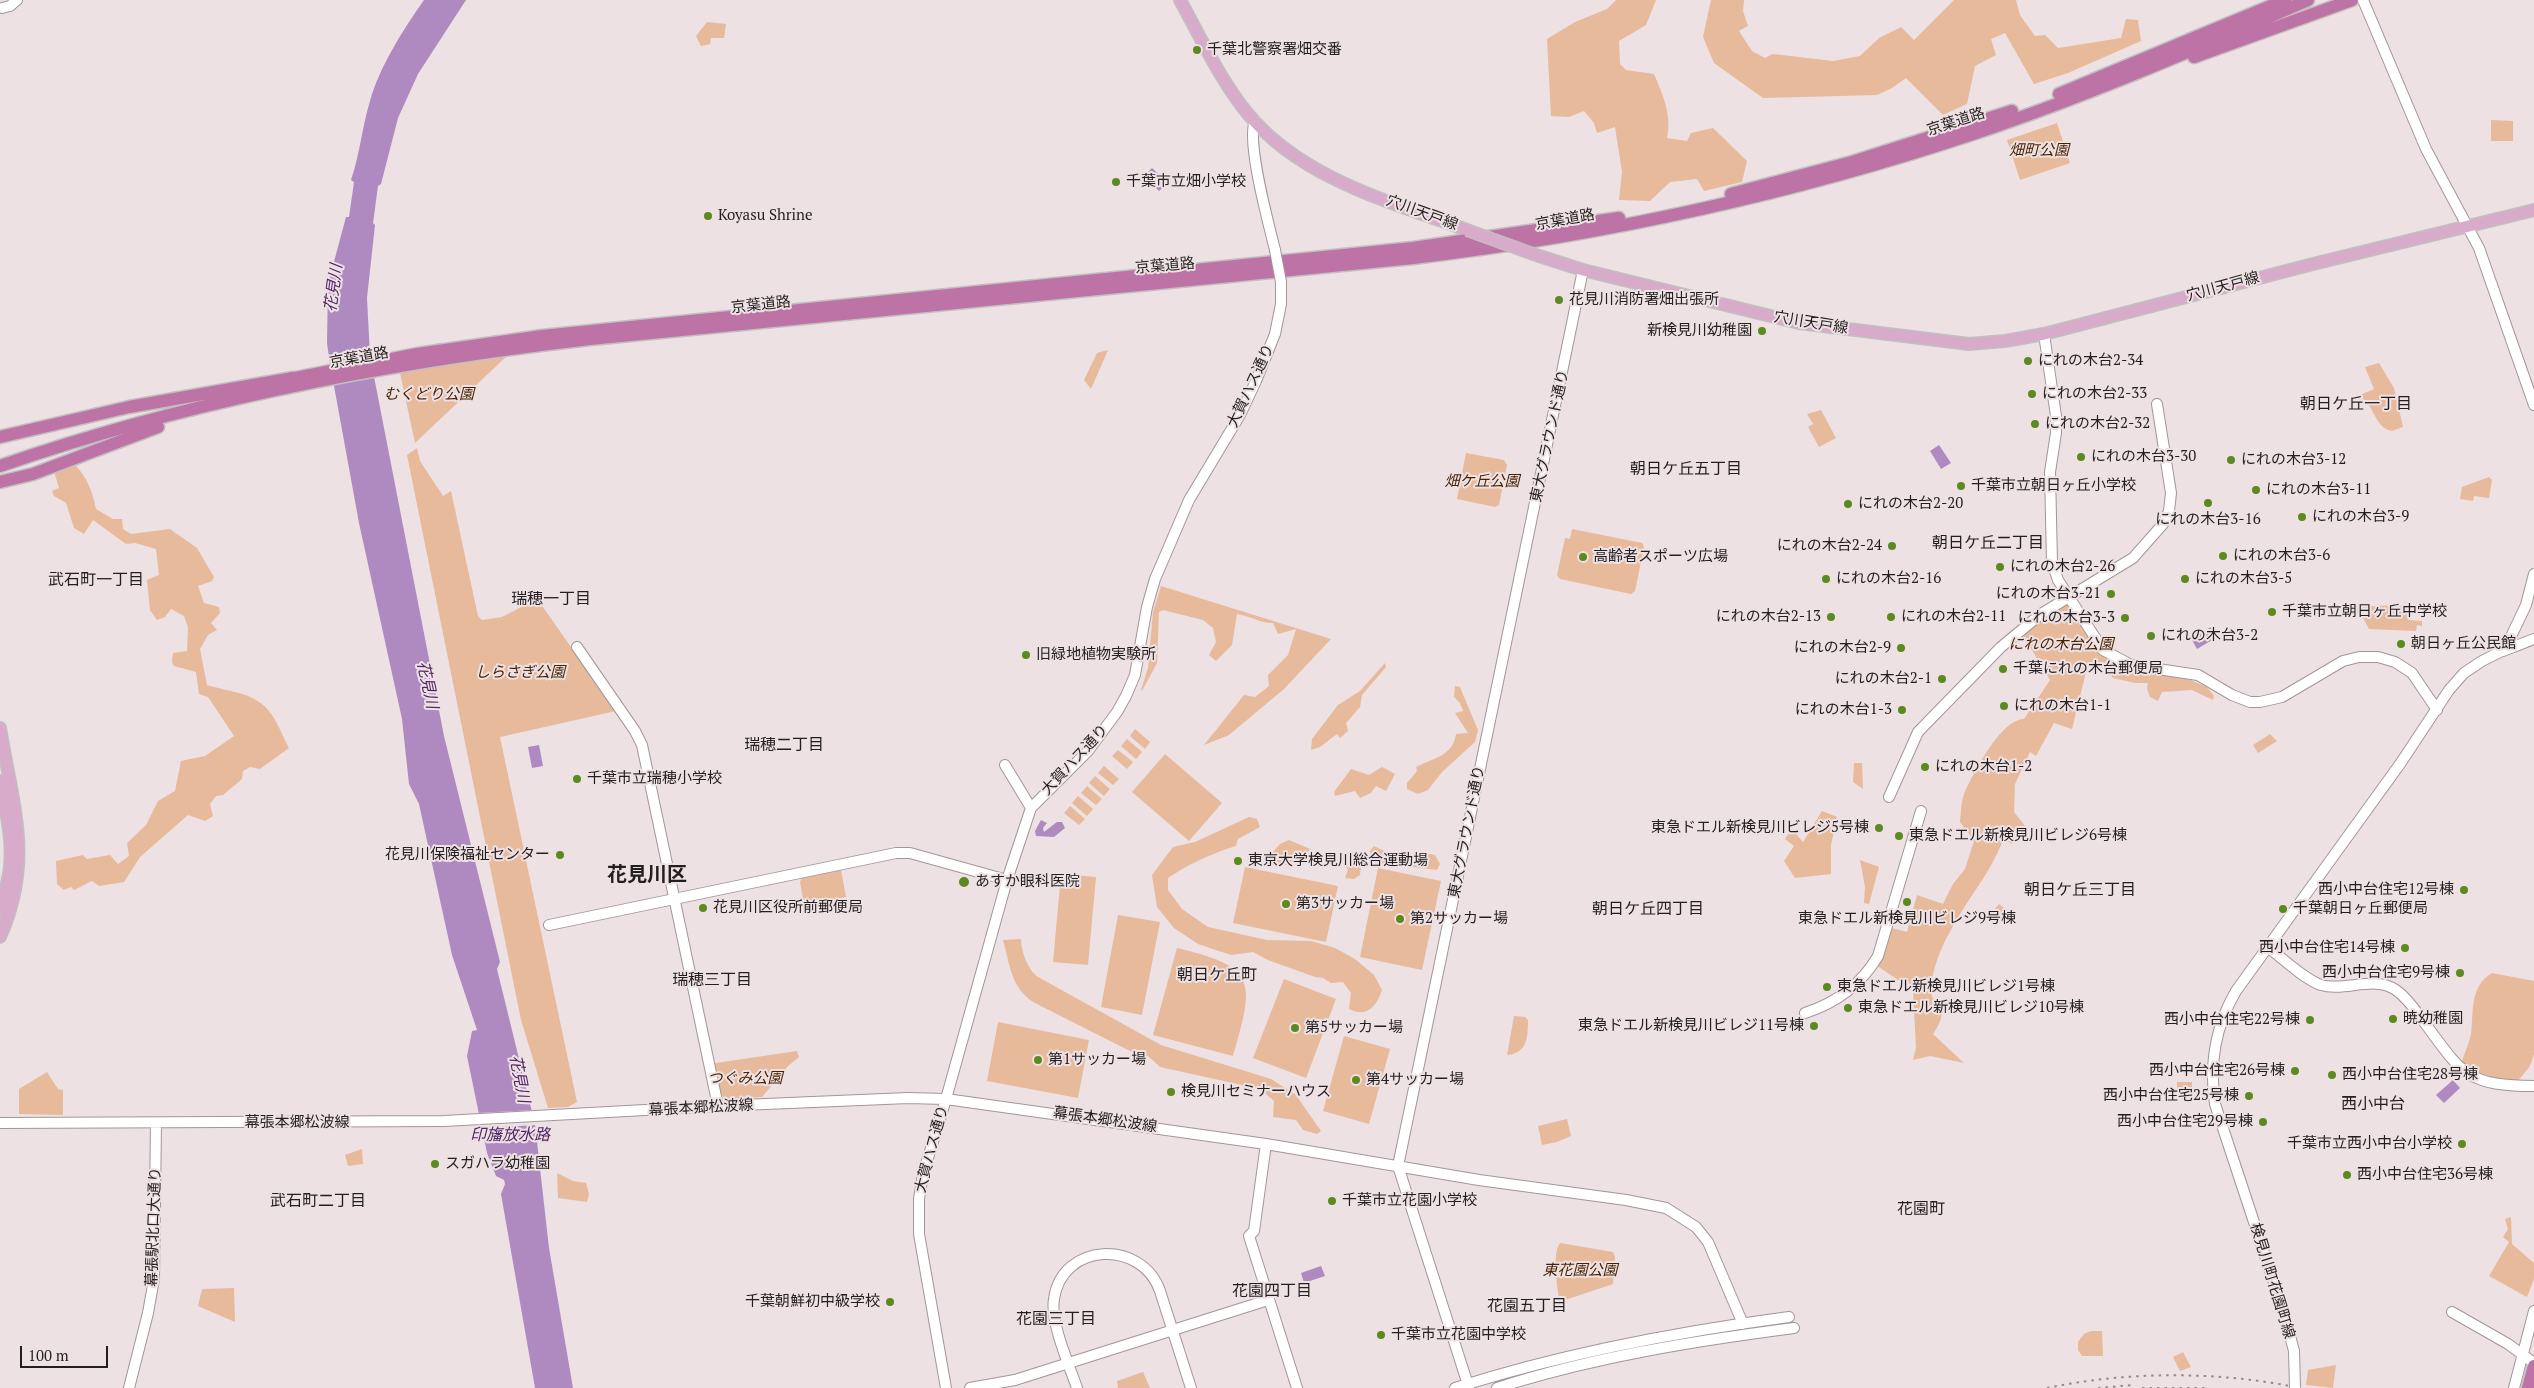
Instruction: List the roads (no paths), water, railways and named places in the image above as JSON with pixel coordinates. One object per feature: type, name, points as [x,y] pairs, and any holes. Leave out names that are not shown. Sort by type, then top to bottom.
[{"type":"highway","points":[[2065,96],[2107,70],[2265,0]]},
{"type":"highway","name":"京葉道路","points":[[2065,96],[2285,0]]},
{"type":"highway","name":"京葉道路","points":[[0,457],[41,449],[294,382],[428,362],[543,340],[1286,272],[1473,251],[1677,215],[1790,189],[1938,145],[2308,0]]},
{"type":"highway","points":[[2065,96],[2094,93],[2352,0]]},
{"type":"highway","points":[[0,437],[29,428],[129,407],[294,382]]},
{"type":"highway","points":[[0,482],[52,467],[171,422],[294,382]]},
{"type":"highway","name":"京葉道路","points":[[0,466],[41,449]]},
{"type":"highway","points":[[2528,1388],[2534,1364]]},
{"type":"main road","name":"穴川天戸線","points":[[1180,0],[1225,80],[1255,121],[1299,159],[1328,175],[1467,230],[1583,270],[1808,324],[1969,344],[2005,341],[2044,334],[2534,210]]},
{"type":"main road","points":[[0,728],[20,842],[16,891],[0,938]]},
{"type":"main road","points":[[0,781],[10,833],[11,850],[10,867],[0,911]]},
{"type":"street","points":[[2,6],[10,6],[17,0]]},
{"type":"street","points":[[2365,4],[2422,141],[2479,248],[2534,405]]},
{"type":"street","name":"大賀ハス通り","points":[[946,1388],[919,1234],[918,1214],[923,1174],[1007,880],[1031,808],[1088,751],[1126,696],[1135,675],[1147,607],[1156,579],[1190,500],[1240,415],[1264,364],[1275,334],[1281,304],[1281,282],[1256,157],[1253,131],[1255,121]]},
{"type":"street","name":"東大グラウンド通り","points":[[1468,1386],[1398,1166],[1583,270]]},
{"type":"street","points":[[2044,334],[2056,416],[2056,433],[2050,472],[2051,557],[2058,580],[2095,640],[2112,656],[2131,665],[2198,675],[2241,700],[2250,702],[2271,701],[2290,693],[2343,661],[2368,656],[2386,659],[2412,673],[2437,710]]},
{"type":"street","points":[[1889,798],[1918,732],[2018,631],[2133,558],[2158,531],[2167,517],[2171,492],[2157,404]]},
{"type":"street","points":[[2502,651],[2512,636],[2526,605],[2534,574]]},
{"type":"street","name":"検見川町花園町線","points":[[2295,1388],[2294,1351],[2284,1313],[2215,1104],[2212,1075],[2216,1036],[2228,1006],[2437,710],[2449,690],[2464,673],[2482,661],[2534,639]]},
{"type":"street","points":[[577,647],[636,730],[642,745],[676,899],[718,1106]]},
{"type":"street","points":[[1005,765],[1031,808]]},
{"type":"street","points":[[1805,1013],[1832,1002],[1848,991],[1864,976],[1878,956],[1920,811]]},
{"type":"street","points":[[549,925],[896,853],[916,855],[1007,880]]},
{"type":"street","points":[[2268,947],[2318,984],[2336,987],[2376,984],[2393,988],[2411,1005],[2462,1070],[2479,1080],[2495,1084],[2534,1086]]},
{"type":"street","name":"幕張本郷松波線","points":[[0,1123],[467,1121],[718,1106],[946,1098],[1266,1144],[1666,1208],[1692,1224],[1708,1242],[1743,1324]]},
{"type":"street","name":"幕張駅北口大通り","points":[[129,1388],[148,1313],[154,1272],[156,1123]]},
{"type":"street","points":[[1266,1144],[1254,1231],[1249,1236],[1297,1388]]},
{"type":"street","points":[[1077,1388],[1055,1318],[1054,1298],[1060,1283],[1072,1266],[1094,1255],[1110,1253],[1124,1256],[1148,1270],[1158,1284],[1191,1388]]},
{"type":"street","points":[[970,1388],[1015,1380],[1268,1300]]},
{"type":"street","points":[[2452,1312],[2508,1344],[2534,1364]]},
{"type":"street","points":[[2514,1388],[2534,1312]]},
{"type":"street","points":[[1456,1388],[1577,1354],[1789,1317]]},
{"type":"street","points":[[1497,1388],[1571,1367],[1622,1356],[1794,1328]]},
{"type":"water","name":"印旛放水路","points":[[424,0],[466,0],[418,74],[398,118],[381,184],[378,186],[367,298],[370,356],[444,736],[500,962],[497,969],[535,1124],[549,1248],[573,1388],[535,1388],[501,1194],[505,1184],[504,1180],[496,1176],[487,1153],[467,1056],[472,1031],[477,1030],[452,955],[419,804],[409,784],[402,719],[359,523],[327,343],[328,284],[346,217],[349,217],[354,182],[351,180],[370,101],[379,75],[408,23]]},
{"type":"water","points":[[1152,168],[1168,183],[1159,191],[1144,176]]},
{"type":"water","points":[[1939,445],[1951,463],[1941,469],[1930,451]]},
{"type":"water","points":[[2211,627],[2217,637],[2197,649],[2191,638]]},
{"type":"water","points":[[539,745],[543,766],[532,768],[528,747]]},
{"type":"water","points":[[1041,820],[1047,823],[1043,828],[1044,832],[1057,822],[1062,822],[1065,828],[1054,837],[1036,836],[1035,831]]},
{"type":"water","points":[[2453,1080],[2460,1088],[2444,1103],[2436,1095]]},
{"type":"water","points":[[1321,1266],[1325,1276],[1304,1283],[1301,1273]]},
{"type":"railway","points":[[2047,1388],[2109,1378],[2174,1375],[2238,1378],[2300,1388]]},
{"type":"railway","points":[[2098,1388],[2133,1385]]},
{"type":"railway","points":[[2142,1388],[2208,1388]]},
{"type":"place","name":"千葉北警察署畑交番","points":[[1197,50]]},
{"type":"place","name":"千葉市立畑小学校","points":[[1116,182]]},
{"type":"place","name":"Koyasu Shrine","points":[[708,216]]},
{"type":"place","name":"花見川消防署畑出張所","points":[[1559,300]]},
{"type":"place","name":"新検見川幼稚園","points":[[1762,331]]},
{"type":"place","name":"にれの木台2-34","points":[[2028,361]]},
{"type":"place","name":"にれの木台2-33","points":[[2032,394]]},
{"type":"place","name":"にれの木台2-32","points":[[2035,424]]},
{"type":"place","name":"にれの木台3-30","points":[[2081,457]]},
{"type":"place","name":"にれの木台3-12","points":[[2231,460]]},
{"type":"place","name":"千葉市立朝日ヶ丘小学校","points":[[1961,486]]},
{"type":"place","name":"にれの木台3-11","points":[[2256,490]]},
{"type":"place","name":"にれの木台3-16","points":[[2208,503]]},
{"type":"place","name":"にれの木台2-20","points":[[1848,504]]},
{"type":"place","name":"にれの木台3-9","points":[[2302,517]]},
{"type":"place","name":"にれの木台2-24","points":[[1892,546]]},
{"type":"place","name":"にれの木台3-6","points":[[2223,556]]},
{"type":"place","name":"高齢者スポーツ広場","points":[[1583,557]]},
{"type":"place","name":"にれの木台2-26","points":[[2000,567]]},
{"type":"place","name":"にれの木台2-16","points":[[1826,579]]},
{"type":"place","name":"にれの木台3-5","points":[[2185,579]]},
{"type":"place","name":"にれの木台3-21","points":[[2111,594]]},
{"type":"place","name":"千葉市立朝日ヶ丘中学校","points":[[2272,612]]},
{"type":"place","name":"にれの木台2-13","points":[[1831,617]]},
{"type":"place","name":"にれの木台2-11","points":[[1891,617]]},
{"type":"place","name":"にれの木台3-3","points":[[2125,618]]},
{"type":"place","name":"にれの木台3-2","points":[[2151,636]]},
{"type":"place","name":"朝日ヶ丘公民館","points":[[2401,644]]},
{"type":"place","name":"にれの木台2-9","points":[[1901,648]]},
{"type":"place","name":"旧緑地植物実験所","points":[[1026,655]]},
{"type":"place","name":"千葉にれの木台郵便局","points":[[2003,669]]},
{"type":"place","name":"にれの木台2-1","points":[[1942,679]]},
{"type":"place","name":"にれの木台1-1","points":[[2004,706]]},
{"type":"place","name":"にれの木台1-3","points":[[1902,710]]},
{"type":"place","name":"にれの木台1-2","points":[[1925,767]]},
{"type":"place","name":"千葉市立瑞穂小学校","points":[[577,779]]},
{"type":"place","name":"東急ドエル新検見川ビレジ5号棟","points":[[1879,828]]},
{"type":"place","name":"東急ドエル新検見川ビレジ6号棟","points":[[1899,836]]},
{"type":"place","name":"花見川保険福祉センター","points":[[560,855]]},
{"type":"place","name":"東京大学検見川総合運動場","points":[[1238,861]]},
{"type":"place","name":"あすか眼科医院","points":[[964,882]]},
{"type":"place","name":"西小中台住宅12号棟","points":[[2464,890]]},
{"type":"place","name":"東急ドエル新検見川ビレジ9号棟","points":[[1907,902]]},
{"type":"place","name":"第3サッカー場","points":[[1286,904]]},
{"type":"place","name":"花見川区役所前郵便局","points":[[703,908]]},
{"type":"place","name":"千葉朝日ヶ丘郵便局","points":[[2283,909]]},
{"type":"place","name":"第2サッカー場","points":[[1400,919]]},
{"type":"place","name":"西小中台住宅14号棟","points":[[2405,948]]},
{"type":"place","name":"西小中台住宅9号棟","points":[[2460,973]]},
{"type":"place","name":"東急ドエル新検見川ビレジ1号棟","points":[[1827,987]]},
{"type":"place","name":"東急ドエル新検見川ビレジ10号棟","points":[[1848,1008]]},
{"type":"place","name":"暁幼稚園","points":[[2393,1019]]},
{"type":"place","name":"西小中台住宅22号棟","points":[[2310,1020]]},
{"type":"place","name":"東急ドエル新検見川ビレジ11号棟","points":[[1814,1026]]},
{"type":"place","name":"第5サッカー場","points":[[1295,1028]]},
{"type":"place","name":"第1サッカー場","points":[[1038,1060]]},
{"type":"place","name":"西小中台住宅26号棟","points":[[2295,1071]]},
{"type":"place","name":"西小中台住宅28号棟","points":[[2332,1075]]},
{"type":"place","name":"第4サッカー場","points":[[1356,1080]]},
{"type":"place","name":"検見川セミナーハウス","points":[[1171,1092]]},
{"type":"place","name":"西小中台住宅25号棟","points":[[2249,1096]]},
{"type":"place","name":"西小中台住宅29号棟","points":[[2263,1122]]},
{"type":"place","name":"千葉市立西小中台小学校","points":[[2462,1144]]},
{"type":"place","name":"スガハラ幼稚園","points":[[435,1164]]},
{"type":"place","name":"西小中台住宅36号棟","points":[[2347,1175]]},
{"type":"place","name":"千葉市立花園小学校","points":[[1332,1201]]},
{"type":"place","name":"千葉朝鮮初中級学校","points":[[890,1302]]},
{"type":"place","name":"千葉市立花園中学校","points":[[1381,1335]]},
{"type":"district","name":"朝日ケ丘一丁目","points":[[2356,404]]},
{"type":"district","name":"朝日ケ丘五丁目","points":[[1686,469]]},
{"type":"district","name":"朝日ケ丘二丁目","points":[[1988,543]]},
{"type":"district","name":"武石町一丁目","points":[[96,580]]},
{"type":"district","name":"瑞穂一丁目","points":[[551,599]]},
{"type":"district","name":"瑞穂二丁目","points":[[784,745]]},
{"type":"district","name":"花見川区","points":[[647,875]]},
{"type":"district","name":"朝日ケ丘三丁目","points":[[2080,890]]},
{"type":"district","name":"朝日ケ丘四丁目","points":[[1648,909]]},
{"type":"district","name":"朝日ケ丘町","points":[[1217,975]]},
{"type":"district","name":"瑞穂三丁目","points":[[712,980]]},
{"type":"district","name":"西小中台","points":[[2373,1104]]},
{"type":"district","name":"武石町二丁目","points":[[318,1201]]},
{"type":"district","name":"花園町","points":[[1921,1209]]},
{"type":"district","name":"花園四丁目","points":[[1272,1291]]},
{"type":"district","name":"花園五丁目","points":[[1527,1306]]},
{"type":"district","name":"花園三丁目","points":[[1056,1319]]},
{"type":"park label","name":"畑町公園","points":[[2039,151]]},
{"type":"park label","name":"むくどり公園","points":[[429,395]]},
{"type":"park label","name":"畑ケ丘公園","points":[[1482,482]]},
{"type":"park label","name":"にれの木台公園","points":[[2061,645]]},
{"type":"park label","name":"しらさぎ公園","points":[[520,673]]},
{"type":"park label","name":"つぐみ公園","points":[[745,1079]]},
{"type":"park label","name":"東花園公園","points":[[1580,1271]]},
{"type":"water label","name":"花見川","points":[[334,288]]},
{"type":"water label","name":"花見川","points":[[427,685]]},
{"type":"water label","name":"花見川","points":[[519,1079]]}]
